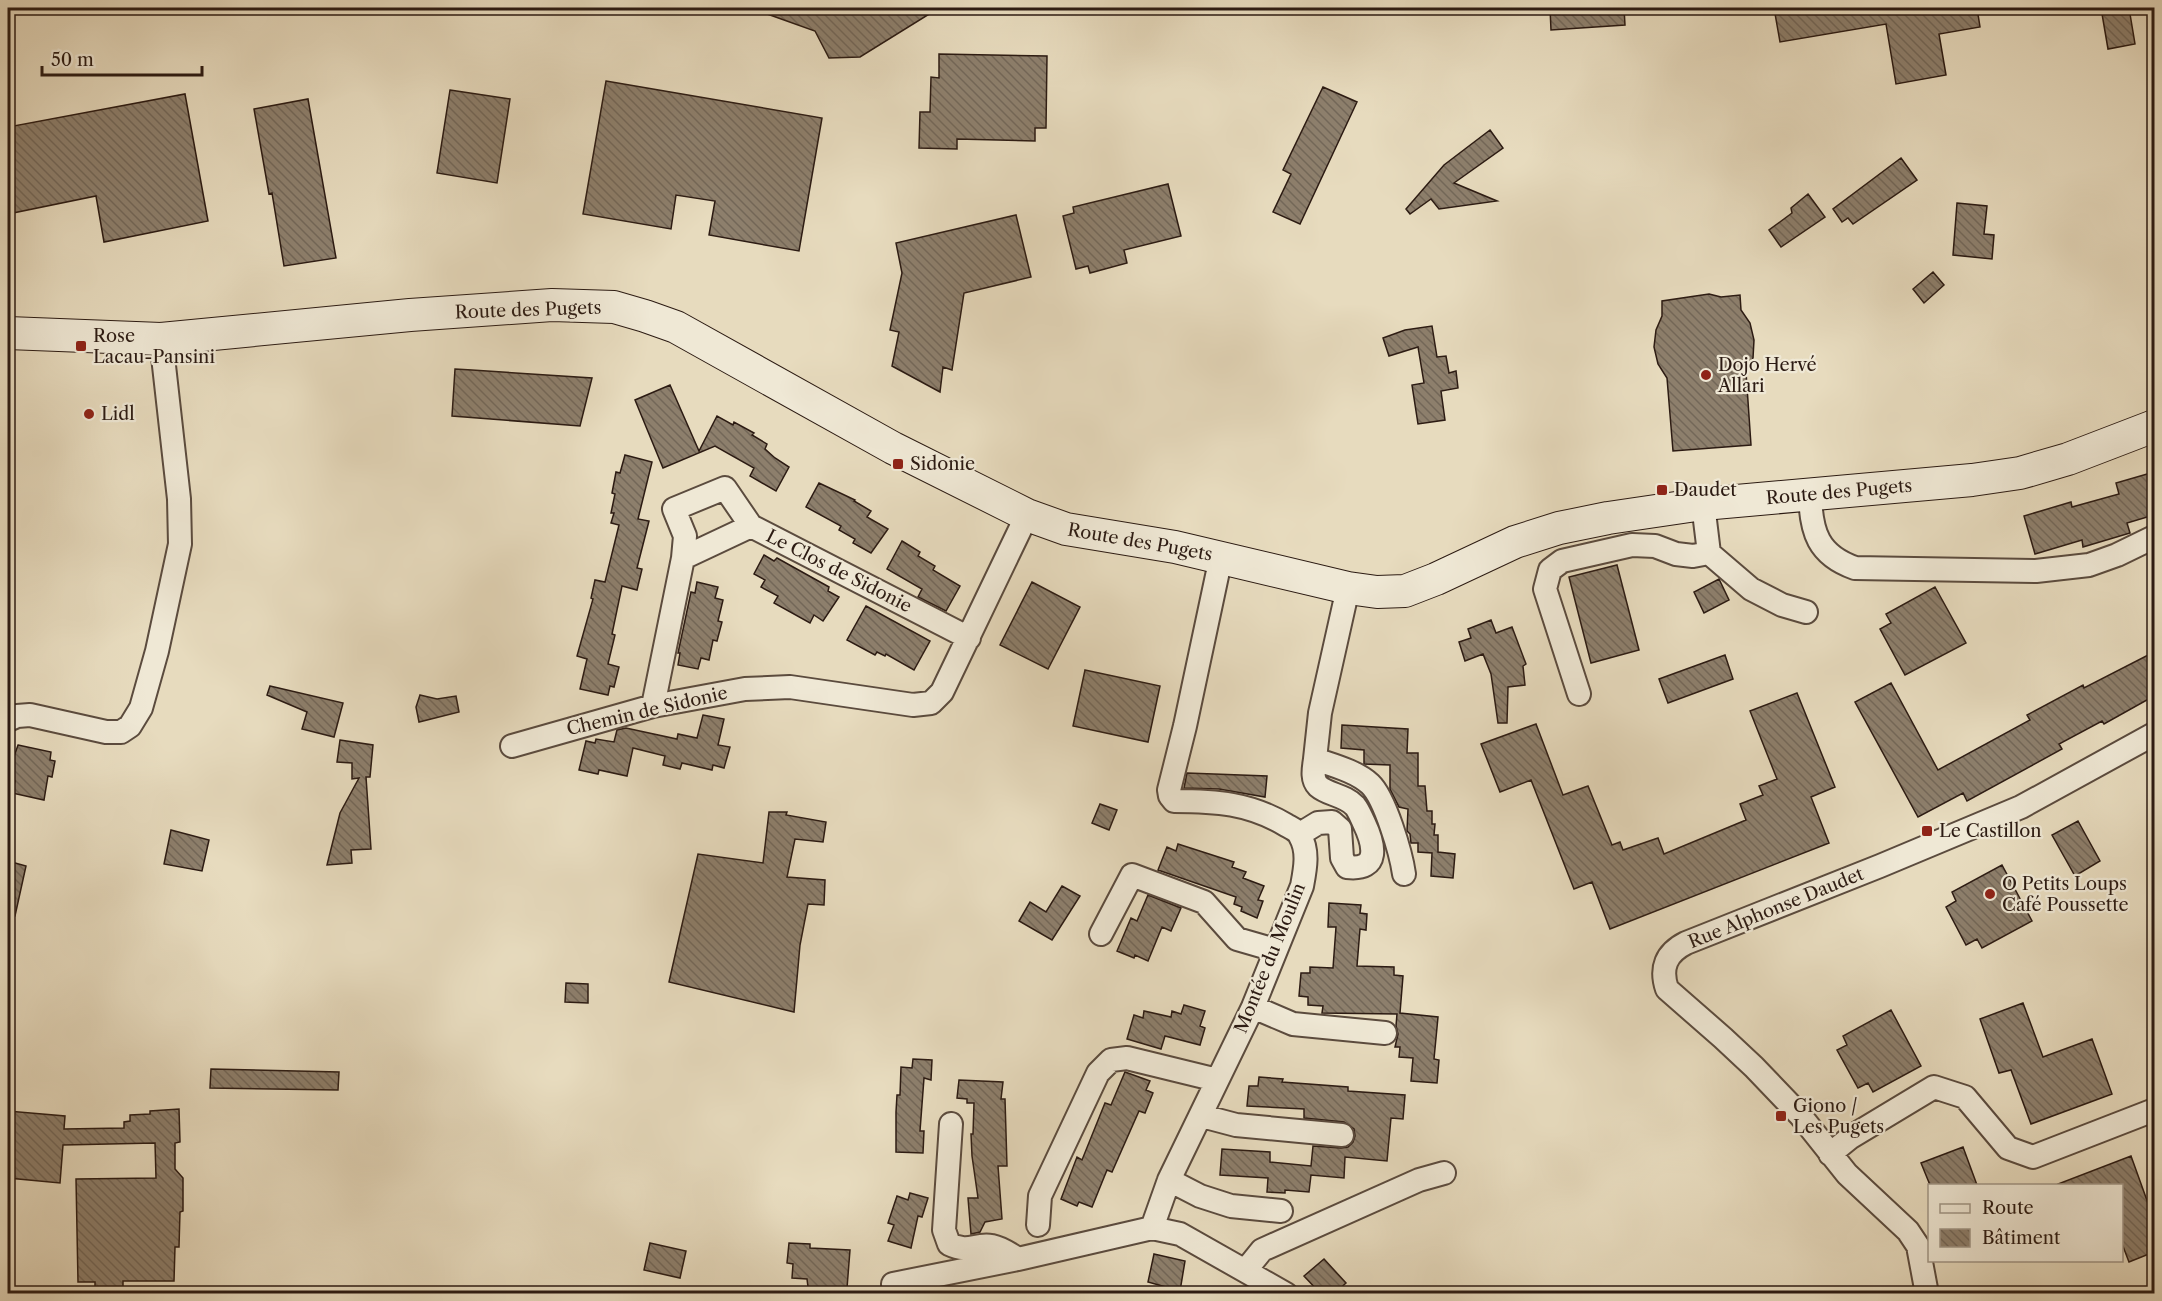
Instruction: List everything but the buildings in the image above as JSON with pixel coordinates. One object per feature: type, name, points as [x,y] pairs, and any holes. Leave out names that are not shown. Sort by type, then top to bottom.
[{"type":"main road","name":"Route des Pugets","points":[[8,333],[161,339],[410,315],[552,305],[614,307],[676,327],[884,443],[1027,515],[1066,530],[1175,547],[1348,588],[1377,592],[1405,591],[1515,542],[1558,528],[1703,504],[1972,480],[2020,473],[2068,459],[2154,426]]},
{"type":"street","points":[[8,720],[17,716],[30,715],[106,732],[121,732],[130,726],[141,708],[157,651],[180,544],[179,499],[161,339]]},
{"type":"street","points":[[653,706],[683,558],[685,536],[674,509],[725,488],[751,525]]},
{"type":"street","points":[[1810,495],[1813,524],[1824,550],[1837,562],[1855,568],[2011,572],[2054,570],[2089,565],[2117,555],[2154,537]]},
{"type":"street","points":[[1703,504],[1709,553],[1751,589],[1782,605],[1806,612]]},
{"type":"street","name":"Chemin de Sidonie","points":[[512,746],[653,706],[745,689],[790,687],[913,705],[931,703],[942,692],[1027,515]]},
{"type":"street","name":"Le Clos de Sidonie","points":[[683,558],[751,525],[969,638]]},
{"type":"street","points":[[1579,694],[1545,590],[1550,570],[1562,561],[1632,545],[1655,546],[1676,554],[1693,556],[1709,553]]},
{"type":"street","points":[[1221,557],[1185,726],[1168,790],[1170,796],[1174,801],[1204,801],[1249,808],[1266,814],[1299,834],[1318,824],[1332,822],[1340,829],[1342,858],[1347,867],[1358,868],[1368,864],[1372,854],[1370,837],[1357,808],[1348,800],[1318,786],[1314,777],[1320,713],[1348,588]]},
{"type":"street","name":"Rue Alphonse Daudet","points":[[1927,1293],[1918,1246],[1908,1231],[1847,1174],[1800,1115],[1754,1067],[1666,989],[1663,978],[1664,966],[1675,949],[1686,943],[2021,807],[2154,734]]},
{"type":"street","points":[[1315,759],[1354,774],[1369,783],[1377,793],[1401,856],[1404,874]]},
{"type":"street","name":"Montée du Moulin","points":[[1152,1228],[1169,1180],[1253,1007],[1302,886],[1306,867],[1305,847],[1299,834]]},
{"type":"street","points":[[1101,934],[1132,875],[1204,902],[1237,939],[1275,950]]},
{"type":"street","points":[[1253,1007],[1293,1024],[1385,1033]]},
{"type":"street","points":[[1038,1226],[1040,1196],[1098,1072],[1111,1060],[1127,1058],[1217,1080]]},
{"type":"street","points":[[1830,1154],[1851,1137],[1934,1087],[1965,1097],[2008,1148],[2032,1157],[2154,1110]]},
{"type":"street","points":[[1202,1116],[1236,1125],[1342,1135]]},
{"type":"street","points":[[951,1124],[944,1230],[949,1244],[961,1249],[990,1245],[1005,1250],[1018,1259]]},
{"type":"street","points":[[1245,1270],[1262,1250],[1419,1179],[1444,1173]]},
{"type":"street","points":[[1169,1180],[1200,1196],[1231,1206],[1281,1211]]},
{"type":"street","points":[[893,1284],[1018,1259],[1152,1228],[1180,1234],[1286,1293]]},
{"type":"place","name":"Rose Lacau-Pansini","points":[[81,346]]},
{"type":"place","name":"Dojo Hervé Allari","points":[[1706,375]]},
{"type":"place","name":"Lidl","points":[[89,414]]},
{"type":"place","name":"Sidonie","points":[[898,464]]},
{"type":"place","name":"Daudet","points":[[1662,490]]},
{"type":"place","name":"Le Castillon","points":[[1927,831]]},
{"type":"place","name":"O Petits Loups Café Poussette","points":[[1990,894]]},
{"type":"place","name":"Giono / Les Pugets","points":[[1781,1116]]}]
